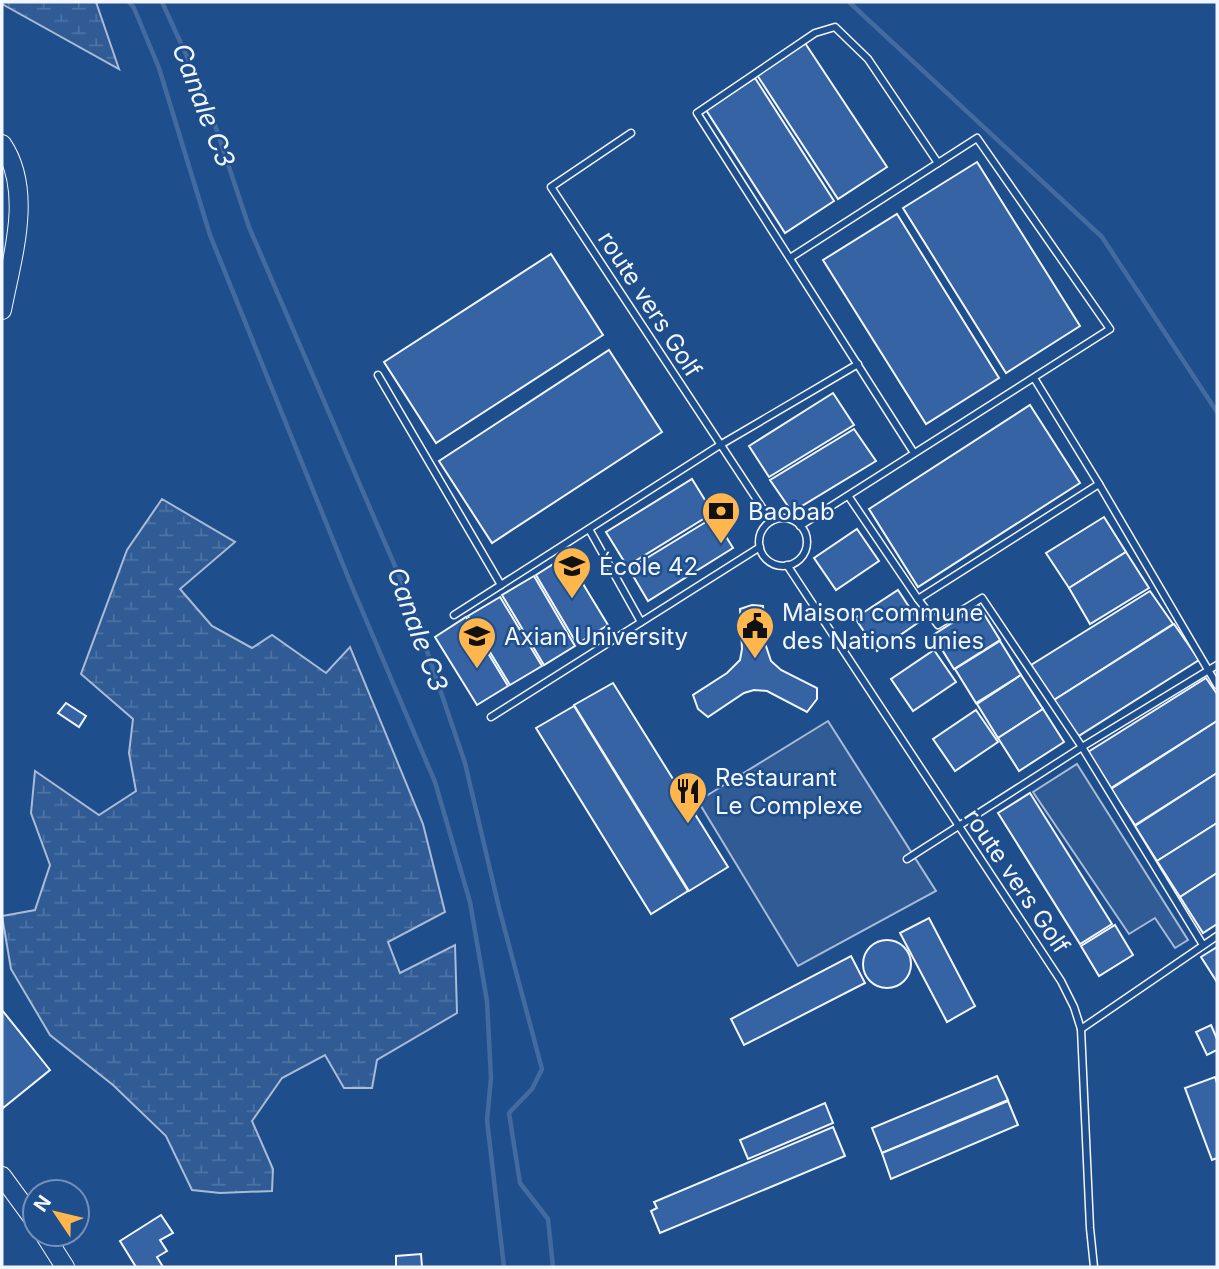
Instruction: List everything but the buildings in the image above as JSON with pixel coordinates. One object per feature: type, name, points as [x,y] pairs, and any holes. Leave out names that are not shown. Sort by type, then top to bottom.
[{"type":"main road","points":[[2,144],[14,168],[19,205],[2,310]]},
{"type":"main road","points":[[2,1177],[21,1202]]},
{"type":"main road","points":[[53,1248],[65,1267]]},
{"type":"lane","points":[[914,453],[697,113],[815,33],[835,27],[869,59],[938,163]]},
{"type":"lane","name":"route vers Golf","points":[[631,133],[551,187],[771,521]]},
{"type":"lane","points":[[790,258],[977,138],[1110,329],[800,526]]},
{"type":"lane","points":[[454,615],[720,445],[858,364]]},
{"type":"lane","points":[[378,375],[501,585]]},
{"type":"lane","points":[[1034,378],[1217,685]]},
{"type":"lane","points":[[918,599],[1099,484]]},
{"type":"lane","points":[[849,497],[938,625],[982,598],[1082,747],[1203,945]]},
{"type":"lane","points":[[787,518],[800,526],[806,537],[800,559],[787,565],[771,563],[763,555],[760,533],[771,521],[787,518]]},
{"type":"lane","points":[[589,529],[641,622]]},
{"type":"lane","points":[[491,717],[760,547]]},
{"type":"lane","name":"route vers Golf","points":[[787,565],[1061,981],[1074,1007],[1081,1029],[1093,1265]]},
{"type":"lane","points":[[907,859],[1082,747],[1217,665]]},
{"type":"lane","points":[[1081,1029],[1217,936]]},
{"type":"green space","points":[[96,2],[119,69],[2,4]]},
{"type":"green space","points":[[162,499],[235,542],[180,589],[212,626],[252,648],[272,635],[326,673],[350,647],[423,824],[445,912],[388,942],[400,973],[455,945],[457,1013],[377,1060],[372,1088],[344,1088],[325,1055],[282,1078],[252,1121],[273,1169],[272,1191],[220,1193],[192,1190],[166,1136],[113,1085],[50,1035],[11,969],[2,916],[35,910],[50,865],[31,813],[35,771],[99,815],[136,791],[129,753],[133,719],[81,674],[127,550]]},
{"type":"shaded area","points":[[828,721],[936,891],[798,966],[698,801]]},
{"type":"shaded area","points":[[1077,764],[1188,940],[1175,948],[1155,918],[1129,934],[1033,792]]},
{"type":"waterway","points":[[129,2],[159,68],[210,235],[350,582],[435,782],[470,902],[487,1001],[491,1078],[487,1120],[504,1267]]},
{"type":"waterway","name":"Canale C3","points":[[162,2],[206,98],[249,227],[410,601],[465,763],[499,908],[542,1069],[532,1089],[509,1113],[520,1183],[548,1219],[553,1267]]},
{"type":"waterway","points":[[849,2],[1102,237],[1217,412]]},
{"type":"place","name":"Baobab","points":[[721,545]]},
{"type":"place","name":"École 42","points":[[572,600]]},
{"type":"place","name":"Maison commune des Nations unies","points":[[755,660]]},
{"type":"place","name":"Axian University","points":[[477,670]]},
{"type":"place","name":"Restaurant Le Complexe","points":[[688,825]]}]
